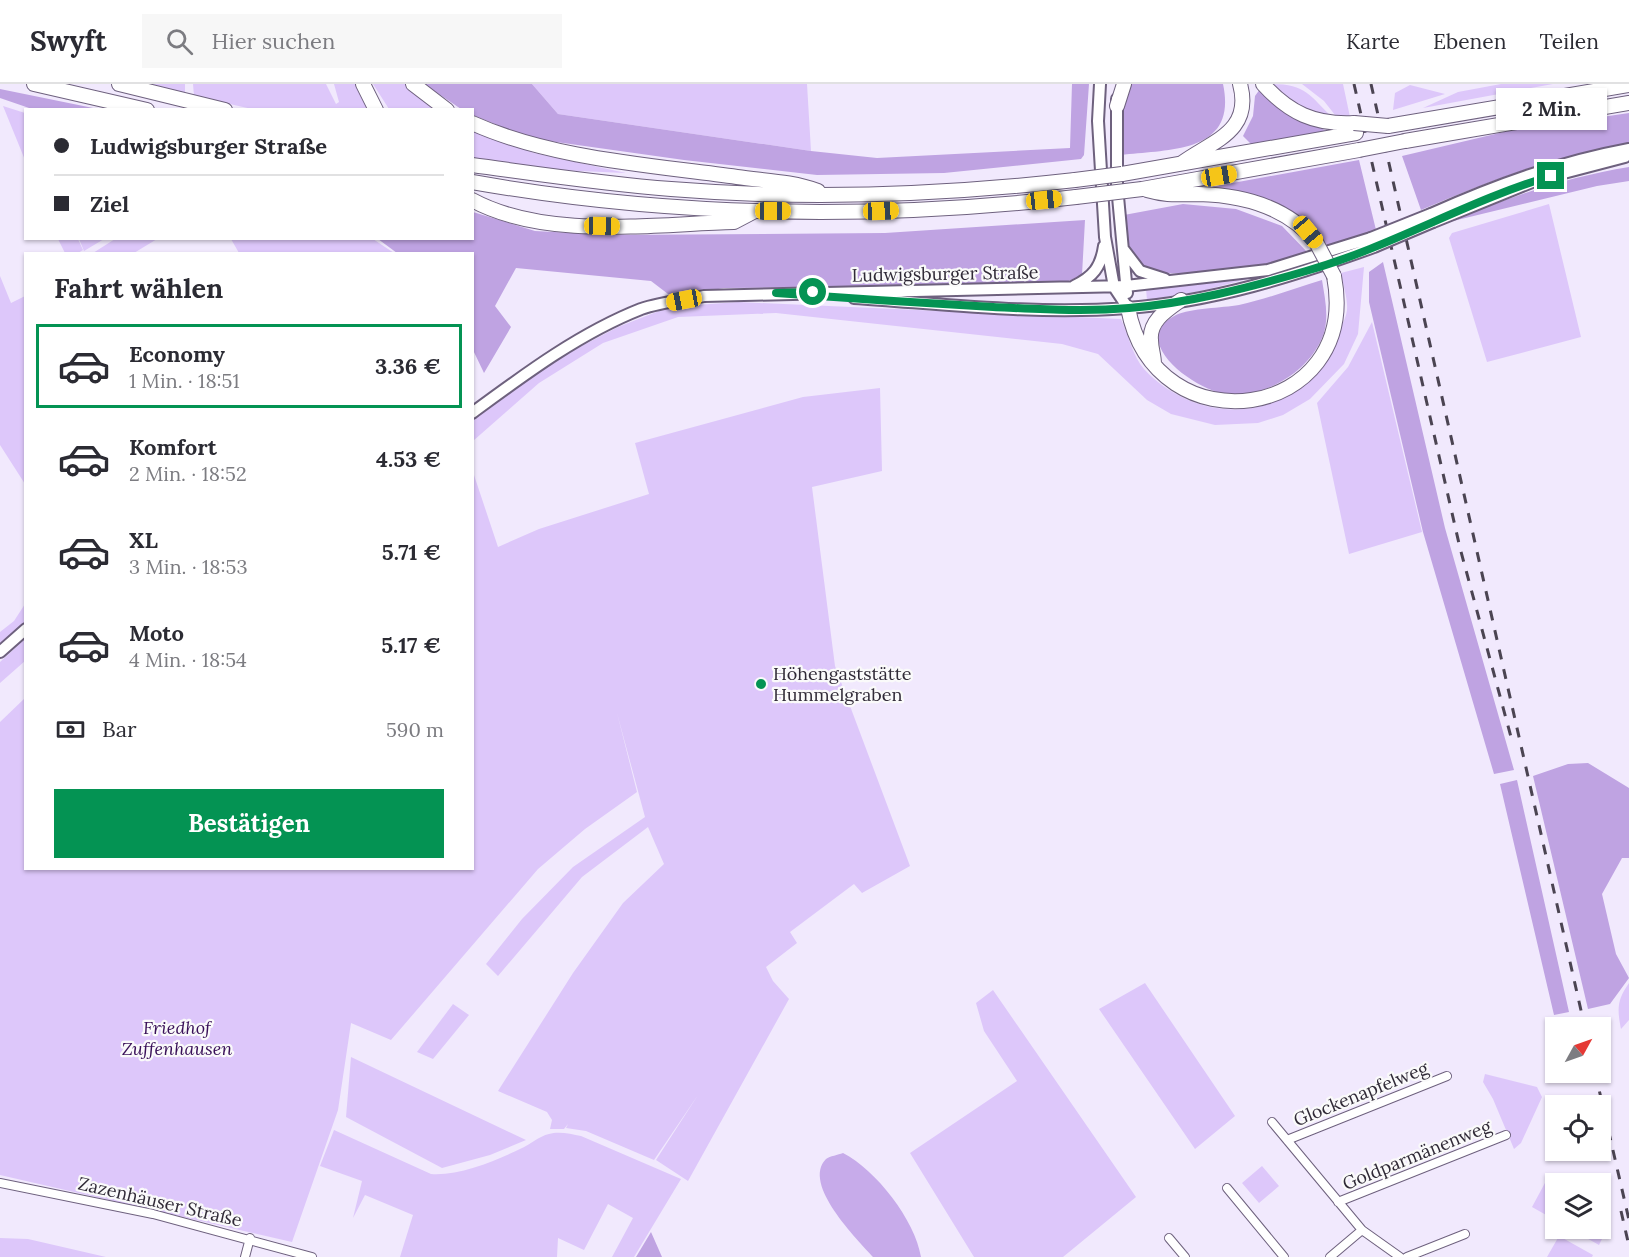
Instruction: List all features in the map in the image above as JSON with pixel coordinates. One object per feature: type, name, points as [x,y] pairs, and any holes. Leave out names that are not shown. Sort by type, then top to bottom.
[{"type":"highway","points":[[34,84],[138,108]]},
{"type":"highway","points":[[118,84],[217,108]]},
{"type":"highway","points":[[363,84],[375,108]]},
{"type":"highway","points":[[413,84],[444,108]]},
{"type":"highway","points":[[1117,106],[1124,84]]},
{"type":"highway","points":[[1178,166],[1226,136],[1234,127],[1242,107],[1240,84]]},
{"type":"highway","points":[[1263,84],[1277,99],[1297,114],[1355,128]]},
{"type":"highway","points":[[474,165],[673,189],[828,194],[935,192],[1141,172],[1355,128],[1395,125],[1629,85]]},
{"type":"highway","points":[[474,182],[598,200],[755,211],[939,209],[1142,189],[1629,103]]},
{"type":"highway","points":[[474,124],[548,148],[740,177],[794,182],[828,194]]},
{"type":"highway","points":[[1128,308],[1135,335],[1154,366],[1182,388],[1216,401],[1248,402],[1285,391],[1314,366],[1330,341],[1337,313],[1334,276],[1317,242],[1295,221],[1261,205],[1218,196],[1169,196],[1142,189]]},
{"type":"highway","points":[[478,203],[534,220],[616,226],[734,222],[755,211]]},
{"type":"highway","points":[[1154,366],[1151,340],[1154,326],[1162,313],[1181,300]]},
{"type":"main road","points":[[1100,84],[1098,121],[1105,237],[1114,287],[1128,308]]},
{"type":"main road","points":[[1119,84],[1116,186],[1128,308]]},
{"type":"main road","points":[[1432,218],[1495,186],[1545,169],[1629,149]]},
{"type":"main road","points":[[1372,243],[1432,218],[1537,180],[1629,156]]},
{"type":"main road","points":[[1068,288],[1084,281],[1097,269],[1105,237]]},
{"type":"main road","name":"Ludwigsburger Straße","points":[[474,412],[575,343],[643,309],[704,296],[1114,287],[1268,270],[1372,243]]},
{"type":"main road","name":"Ludwigsburger Straße","points":[[776,293],[1054,310],[1128,308],[1222,293],[1310,270],[1372,243]]},
{"type":"main road","points":[[1123,249],[1140,271],[1174,282]]},
{"type":"main road","points":[[0,652],[24,631]]},
{"type":"street","name":"Glockenapfelweg","points":[[1287,1140],[1447,1076]]},
{"type":"street","points":[[1272,1122],[1362,1230],[1400,1257]]},
{"type":"street","name":"Goldparmänenweg","points":[[1338,1202],[1506,1135]]},
{"type":"street","name":"Zazenhäuser Straße","points":[[0,1183],[86,1199],[250,1238],[312,1257]]},
{"type":"street","points":[[1227,1188],[1284,1257]]},
{"type":"street","points":[[1330,1257],[1362,1230]]},
{"type":"street","points":[[1407,1257],[1466,1234]]},
{"type":"street","points":[[245,1257],[250,1238]]},
{"type":"street","points":[[1169,1238],[1185,1257]]},
{"type":"green space","points":[[146,84],[185,84],[185,94]]},
{"type":"green space","points":[[193,84],[326,84],[336,104],[339,102],[334,84],[355,84],[368,108],[248,108],[194,96]]},
{"type":"green space","points":[[373,84],[405,84],[435,108],[388,108]]},
{"type":"green space","points":[[532,84],[807,84],[811,151],[558,114]]},
{"type":"green space","points":[[1272,84],[1300,89],[1313,98],[1333,118],[1300,107]]},
{"type":"green space","points":[[1302,84],[1343,84],[1350,117],[1335,115],[1324,101]]},
{"type":"green space","points":[[1501,84],[1553,84],[1423,108],[1458,92]]},
{"type":"green space","points":[[1410,85],[1445,94],[1393,110],[1395,93]]},
{"type":"green space","points":[[3,106],[24,113],[24,158]]},
{"type":"green space","points":[[474,128],[534,153],[626,173],[532,169],[474,160]]},
{"type":"green space","points":[[1549,204],[1581,337],[1487,362],[1449,238],[1452,233]]},
{"type":"green space","points":[[58,240],[78,240],[83,250],[80,252],[64,252]]},
{"type":"green space","points":[[79,240],[102,240],[84,251]]},
{"type":"green space","points":[[113,240],[155,240],[136,252],[95,252]]},
{"type":"green space","points":[[232,240],[374,240],[392,252],[238,252]]},
{"type":"green space","points":[[1364,267],[1358,334],[1344,364],[1310,399],[1283,415],[1258,423],[1215,425],[1171,414],[1147,400],[1098,354],[1062,344],[776,313],[678,317],[603,343],[539,383],[474,440],[474,419],[551,362],[618,327],[669,307],[738,302],[1121,319],[1140,364],[1168,389],[1194,402],[1221,409],[1249,408],[1276,402],[1300,388],[1320,367],[1344,321],[1347,310],[1341,273]]},
{"type":"green space","points":[[1275,272],[1201,291],[1147,300],[1146,289]]},
{"type":"green space","points":[[0,276],[11,303],[24,296],[24,482],[0,445]]},
{"type":"green space","points":[[1372,322],[1422,532],[1349,554],[1317,403],[1348,367]]},
{"type":"green space","name":"Friedhof Zuffenhausen","points":[[880,388],[882,471],[812,487],[835,666],[910,866],[862,893],[854,884],[790,932],[797,943],[766,967],[773,981],[789,999],[688,1181],[656,1160],[698,1095],[654,1160],[586,1131],[566,1128],[568,1124],[564,1129],[550,1129],[552,1120],[547,1112],[498,1091],[573,973],[623,903],[664,864],[648,827],[582,877],[498,976],[486,964],[522,919],[573,867],[645,817],[617,713],[637,792],[585,829],[538,869],[391,1040],[351,1023],[338,1110],[292,1242],[0,1175],[0,722],[24,699],[24,870],[474,870],[474,475],[498,547],[539,529],[649,494],[635,443],[803,397]]},
{"type":"green space","points":[[24,606],[24,624],[0,643],[0,632],[14,621]]},
{"type":"green space","points":[[24,640],[24,662],[0,683],[0,662]]},
{"type":"green space","points":[[1145,983],[1235,1116],[1195,1149],[1099,1009]]},
{"type":"green space","points":[[1629,983],[1629,1020],[1621,1029],[1619,1005]]},
{"type":"green space","points":[[993,990],[1136,1197],[1063,1257],[974,1257],[910,1153],[1017,1081],[984,1031],[976,1003]]},
{"type":"green space","points":[[453,1004],[469,1015],[433,1059],[417,1052]]},
{"type":"green space","points":[[351,1057],[526,1140],[490,1155],[442,1168],[346,1117]]},
{"type":"green space","points":[[1485,1074],[1537,1087],[1542,1097],[1521,1143],[1514,1149],[1493,1099],[1483,1082]]},
{"type":"green space","points":[[334,1130],[431,1174],[453,1173],[477,1167],[510,1154],[545,1135],[561,1133],[581,1136],[681,1179],[634,1257],[612,1257],[633,1218],[608,1204],[584,1250],[558,1238],[557,1257],[400,1257],[413,1215],[365,1195],[353,1218],[362,1181],[320,1166]]},
{"type":"green space","points":[[1262,1166],[1279,1186],[1259,1203],[1242,1183]]},
{"type":"green space","points":[[1545,1183],[1545,1214],[1532,1207]]},
{"type":"green space","points":[[0,1238],[28,1239],[106,1257],[0,1257]]},
{"type":"green space","points":[[1557,1239],[1564,1239],[1593,1255],[1592,1257],[1547,1257]]},
{"type":"green space","points":[[1588,1239],[1602,1239],[1599,1245]]},
{"type":"shaded area","points":[[424,84],[532,84],[558,114],[811,151],[877,158],[1070,148],[1072,84],[1089,84],[1084,155],[1081,159],[944,173],[817,175],[684,160],[549,141],[514,132],[474,115],[474,108],[460,108]]},
{"type":"shaded area","points":[[1127,84],[1223,84],[1225,107],[1220,124],[1210,136],[1196,144],[1121,155],[1121,110]]},
{"type":"shaded area","points":[[0,89],[93,108],[29,108],[0,98]]},
{"type":"shaded area","points":[[1260,89],[1293,117],[1327,131],[1253,146],[1243,136],[1253,116],[1255,96]]},
{"type":"shaded area","points":[[1629,113],[1629,144],[1575,155],[1523,170],[1421,210],[1402,156],[1508,131]]},
{"type":"shaded area","points":[[1359,160],[1376,230],[1329,247],[1303,217],[1254,196],[1211,187]]},
{"type":"shaded area","points":[[1629,167],[1629,181],[1597,186],[1453,221],[1540,188]]},
{"type":"shaded area","points":[[1183,204],[1236,209],[1282,226],[1310,255],[1247,268],[1191,273],[1147,270],[1135,263],[1127,246],[1124,215]]},
{"type":"shaded area","points":[[474,212],[535,231],[610,235],[885,233],[1085,220],[1082,275],[1064,283],[925,287],[724,288],[672,297],[651,281],[516,268],[495,306],[511,327],[484,373],[474,352],[474,252],[396,252],[379,240],[474,240]]},
{"type":"shaded area","points":[[1383,262],[1445,528],[1514,770],[1494,774],[1423,532],[1369,302],[1369,272]]},
{"type":"shaded area","points":[[1322,280],[1326,317],[1322,338],[1305,363],[1294,373],[1266,389],[1236,394],[1209,389],[1181,372],[1169,361],[1161,349],[1158,337],[1163,325],[1176,315],[1249,303]]},
{"type":"shaded area","points":[[1588,763],[1629,788],[1629,858],[1622,858],[1602,894],[1616,954],[1629,978],[1610,1004],[1588,1009],[1533,776],[1568,764]]},
{"type":"shaded area","points":[[1517,780],[1569,1012],[1554,1015],[1500,784]]},
{"type":"shaded area","points":[[843,1153],[868,1171],[892,1198],[911,1228],[921,1257],[873,1257],[834,1211],[826,1197],[820,1170],[826,1159]]},
{"type":"shaded area","points":[[651,1232],[662,1257],[636,1257]]},
{"type":"railway","points":[[1354,84],[1460,548],[1511,737]]},
{"type":"railway","points":[[1371,84],[1583,1017]]},
{"type":"railway","points":[[1598,1083],[1629,1220]]},
{"type":"railway","points":[[1621,1211],[1629,1246]]},
{"type":"place","name":"Höhengaststätte Hummelgraben","points":[[761,684]]},
{"type":"route","points":[[813,292],[776,293],[1054,310],[1128,308],[1181,300],[1222,293],[1310,270],[1374,247],[1498,194],[1551,176]]}]
